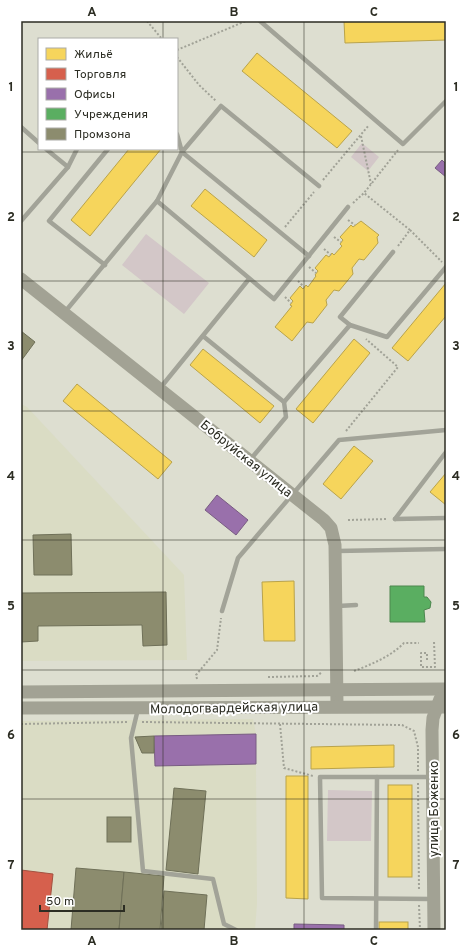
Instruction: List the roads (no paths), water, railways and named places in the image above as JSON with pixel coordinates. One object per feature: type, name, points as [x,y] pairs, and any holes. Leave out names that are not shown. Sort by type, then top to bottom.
[{"type":"main road","name":"Бобруйская улица","points":[[21,280],[160,388],[250,460],[331,528],[335,536],[336,551],[337,706]]},
{"type":"main road","name":"Молодогвардейская улица","points":[[21,692],[445,688]]},
{"type":"main road","name":"улица Боженко","points":[[434,930],[432,730],[441,707],[445,688]]},
{"type":"main road","name":"Молодогвардейская улица","points":[[21,708],[337,706],[441,707]]},
{"type":"lane","points":[[260,21],[403,144],[446,102]]},
{"type":"lane","points":[[63,314],[157,201],[182,152],[221,106],[319,186]]},
{"type":"lane","points":[[21,127],[38,142]]},
{"type":"lane","points":[[178,138],[182,152],[309,256]]},
{"type":"lane","points":[[47,150],[68,167]]},
{"type":"lane","points":[[21,222],[68,167],[76,150]]},
{"type":"lane","points":[[105,264],[49,221],[107,150]]},
{"type":"lane","points":[[157,201],[274,299],[348,207]]},
{"type":"lane","points":[[393,252],[340,317],[350,325],[387,337],[446,266]]},
{"type":"lane","points":[[160,388],[249,279]]},
{"type":"lane","points":[[284,402],[350,325]]},
{"type":"lane","points":[[203,336],[284,402],[286,417],[250,460]]},
{"type":"lane","points":[[222,611],[238,558],[339,440],[446,430]]},
{"type":"lane","points":[[446,452],[395,519],[446,518]]},
{"type":"lane","points":[[336,551],[446,549]]},
{"type":"lane","points":[[336,606],[356,605]]},
{"type":"lane","points":[[138,708],[131,738],[144,871],[213,879],[224,924],[236,930]]},
{"type":"lane","points":[[432,777],[320,777],[322,898],[433,899]]},
{"type":"lane","points":[[376,777],[376,930]]}]
